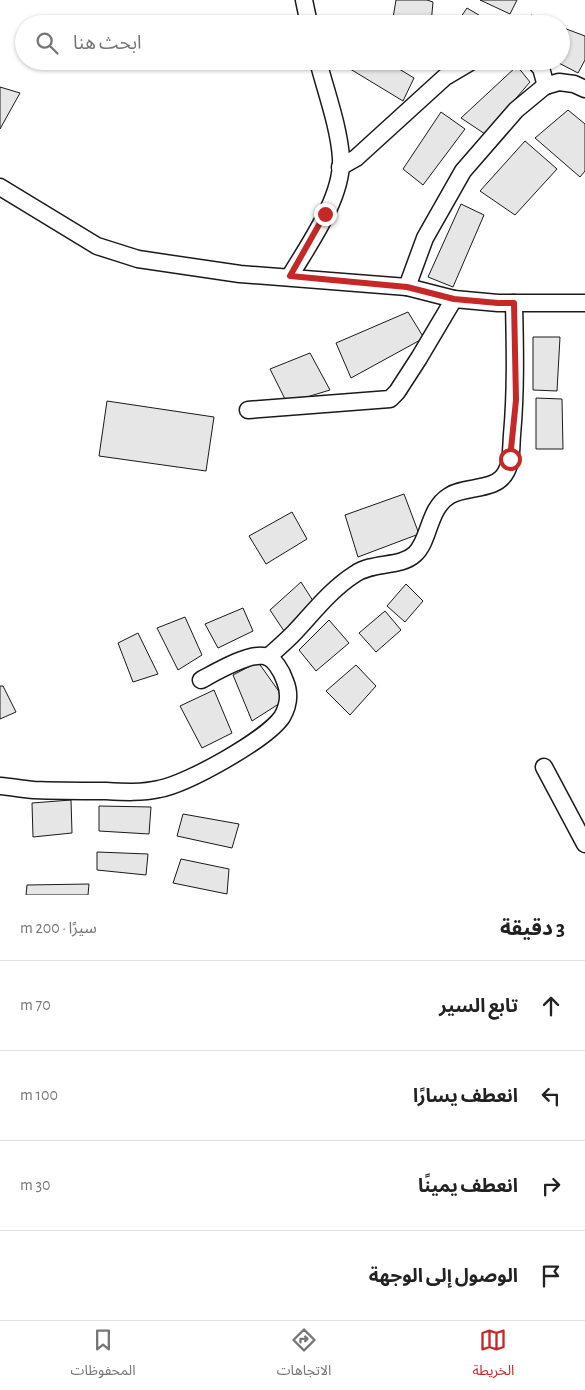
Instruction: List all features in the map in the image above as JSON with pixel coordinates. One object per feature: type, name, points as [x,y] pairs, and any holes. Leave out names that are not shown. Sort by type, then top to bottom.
[{"type":"street","points":[[304,0],[307,15]]},
{"type":"street","points":[[290,276],[320,225],[337,188],[341,159],[337,133],[320,70]]},
{"type":"street","points":[[340,167],[356,158],[445,78],[458,70]]},
{"type":"street","points":[[542,70],[546,86]]},
{"type":"street","points":[[407,287],[425,238],[463,171],[516,110],[546,86],[559,82],[574,84],[585,89]]},
{"type":"street","points":[[0,187],[97,246],[113,252],[162,263],[240,274],[290,276],[407,287],[454,299],[498,303],[585,303]]},
{"type":"street","points":[[248,410],[390,399],[397,392],[419,358],[454,299]]},
{"type":"street","points":[[268,657],[342,583],[371,566],[401,562],[415,554],[422,544],[439,504],[447,496],[464,489],[485,487],[496,483],[506,474],[510,459],[516,400],[514,303]]},
{"type":"street","points":[[0,786],[67,791],[136,792],[160,789],[180,782],[244,748],[273,728],[287,707],[288,692],[285,679],[276,664],[268,657],[262,655],[249,657],[200,680]]},
{"type":"street","points":[[544,767],[585,844]]},
{"type":"building","points":[[396,0],[427,0],[433,2],[432,15],[394,15]]},
{"type":"building","points":[[480,0],[517,0],[510,14]]},
{"type":"building","points":[[467,8],[479,15],[462,15]]},
{"type":"building","points":[[570,30],[585,36],[585,60],[578,73],[570,69]]},
{"type":"building","points":[[352,70],[401,70],[414,78],[403,101]]},
{"type":"building","points":[[513,70],[520,70],[530,82],[485,134],[461,118]]},
{"type":"building","points":[[0,87],[20,93],[0,129]]},
{"type":"building","points":[[568,110],[585,124],[585,171],[580,177],[535,138]]},
{"type":"building","points":[[441,112],[465,129],[423,185],[403,169]]},
{"type":"building","points":[[525,141],[557,169],[515,215],[480,191]]},
{"type":"building","points":[[461,204],[484,215],[453,287],[428,277]]},
{"type":"building","points":[[408,312],[424,338],[351,378],[336,343]]},
{"type":"building","points":[[533,337],[560,337],[557,391],[533,390]]},
{"type":"building","points":[[310,353],[330,390],[287,403],[270,369]]},
{"type":"building","points":[[536,398],[562,399],[563,449],[536,449]]},
{"type":"building","points":[[107,401],[214,417],[206,471],[99,456]]},
{"type":"building","points":[[404,494],[419,534],[358,557],[345,515]]},
{"type":"building","points":[[292,512],[307,539],[266,564],[249,536]]},
{"type":"building","points":[[301,582],[315,604],[284,631],[270,610]]},
{"type":"building","points":[[406,584],[423,601],[405,622],[387,606]]},
{"type":"building","points":[[243,608],[253,631],[218,648],[205,624]]},
{"type":"building","points":[[385,611],[401,630],[376,652],[359,633]]},
{"type":"building","points":[[185,617],[202,655],[178,670],[157,628]]},
{"type":"building","points":[[329,620],[349,643],[316,671],[299,650]]},
{"type":"building","points":[[138,633],[158,674],[133,682],[118,643]]},
{"type":"building","points":[[258,662],[285,700],[252,721],[233,675]]},
{"type":"building","points":[[356,665],[376,686],[350,715],[326,691]]},
{"type":"building","points":[[0,686],[3,686],[16,712],[0,719]]},
{"type":"building","points":[[214,690],[232,733],[202,748],[180,706]]},
{"type":"building","points":[[71,800],[72,833],[33,837],[32,803]]},
{"type":"building","points":[[99,806],[151,807],[149,834],[99,831]]},
{"type":"building","points":[[183,814],[239,824],[232,848],[177,836]]},
{"type":"building","points":[[97,852],[148,854],[146,875],[97,870]]},
{"type":"building","points":[[181,859],[229,869],[227,894],[173,883]]},
{"type":"building","points":[[89,884],[88,895],[26,895],[27,885]]},
{"type":"route","points":[[325,214],[290,276],[407,287],[454,299],[514,303],[516,400],[510,459]]}]
